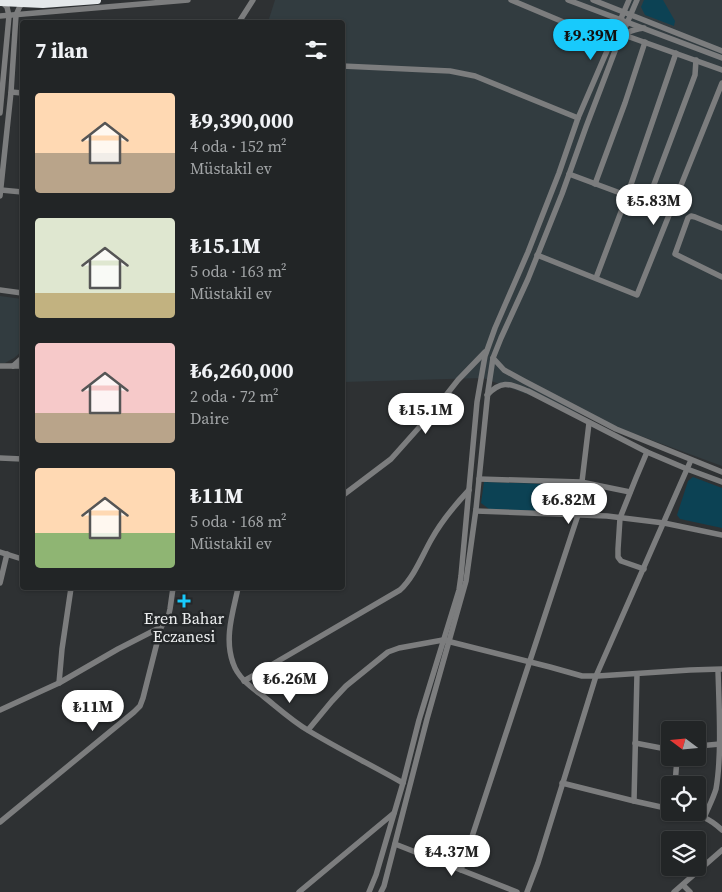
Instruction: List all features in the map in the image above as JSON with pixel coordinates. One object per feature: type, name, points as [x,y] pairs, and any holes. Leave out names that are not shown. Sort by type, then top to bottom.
[{"type":"highway","points":[[1,2],[43,4],[97,0]]},
{"type":"street","points":[[0,16],[188,0]]},
{"type":"street","points":[[240,20],[252,0]]},
{"type":"street","points":[[511,0],[611,42]]},
{"type":"street","points":[[568,0],[722,58]]},
{"type":"street","points":[[593,0],[722,52]]},
{"type":"street","points":[[369,892],[376,875],[419,720],[458,590],[461,576],[477,402],[485,356],[559,173],[578,118],[629,0]]},
{"type":"street","points":[[381,892],[466,581],[476,511],[487,395],[493,358],[537,255],[618,42],[637,0]]},
{"type":"street","points":[[0,113],[9,16],[6,7],[1,2]]},
{"type":"street","points":[[20,192],[1,193],[16,15],[20,6],[24,3]]},
{"type":"street","points":[[618,42],[624,35],[641,27]]},
{"type":"street","points":[[624,35],[722,70]]},
{"type":"street","points":[[595,184],[645,42]]},
{"type":"street","points":[[596,278],[627,196],[676,53]]},
{"type":"street","points":[[647,203],[695,76],[696,60]]},
{"type":"street","points":[[345,66],[450,71],[475,76],[578,118]]},
{"type":"street","points":[[537,255],[637,295],[722,84]]},
{"type":"street","points":[[11,92],[20,93]]},
{"type":"street","points":[[569,174],[671,210]]},
{"type":"street","points":[[722,228],[691,216],[688,218],[674,254],[722,277]]},
{"type":"street","points":[[0,290],[20,293]]},
{"type":"street","points":[[345,494],[391,459],[458,380],[487,350]]},
{"type":"street","points":[[493,358],[504,370],[616,429],[722,472]]},
{"type":"street","points":[[12,366],[20,360]]},
{"type":"street","points":[[0,366],[20,366]]},
{"type":"street","points":[[511,384],[511,377],[518,378]]},
{"type":"street","points":[[487,395],[495,387],[502,384],[511,384],[647,452],[722,482]]},
{"type":"street","points":[[461,870],[578,515],[589,423]]},
{"type":"street","points":[[644,569],[625,563],[618,557],[620,518],[647,452]]},
{"type":"street","points":[[0,458],[20,459]]},
{"type":"street","points":[[527,892],[538,863],[596,676],[691,460]]},
{"type":"street","points":[[479,479],[581,482],[630,492]]},
{"type":"street","points":[[244,681],[400,590],[408,581],[453,506],[469,490]]},
{"type":"street","points":[[476,511],[620,518],[664,523],[722,534]]},
{"type":"street","points":[[0,552],[20,558]]},
{"type":"street","points":[[0,583],[7,554]]},
{"type":"street","points":[[59,684],[71,590]]},
{"type":"street","points":[[0,822],[140,706],[161,627],[168,618],[173,590]]},
{"type":"street","points":[[238,590],[229,640],[232,663],[244,681],[308,730],[403,783]]},
{"type":"street","points":[[0,710],[59,684],[118,649],[161,627]]},
{"type":"street","points":[[308,730],[346,686],[388,652],[399,648],[443,640],[582,676],[720,670],[719,772],[716,788],[706,813]]},
{"type":"street","points":[[634,801],[637,674]]},
{"type":"street","points":[[635,742],[661,748]]},
{"type":"street","points":[[706,745],[720,744]]},
{"type":"street","points":[[562,783],[661,807]]},
{"type":"street","points":[[299,892],[394,813]]},
{"type":"street","points":[[706,819],[722,830]]},
{"type":"street","points":[[395,844],[517,892]]},
{"type":"street","points":[[674,892],[722,850]]},
{"type":"street","points":[[683,885],[690,892]]},
{"type":"shaded area","points":[[275,0],[722,0],[722,466],[483,378],[345,382],[345,20],[269,20]]},
{"type":"shaded area","points":[[644,0],[663,0],[675,21],[674,26],[645,15],[641,7]]},
{"type":"shaded area","points":[[0,296],[20,299],[20,353],[5,363],[0,363]]},
{"type":"shaded area","points":[[693,477],[722,488],[722,528],[680,519],[677,515],[688,481]]},
{"type":"shaded area","points":[[484,482],[577,485],[576,512],[489,509],[481,503]]},
{"type":"place","name":"Eren Bahar Eczanesi","points":[[184,601]]}]
